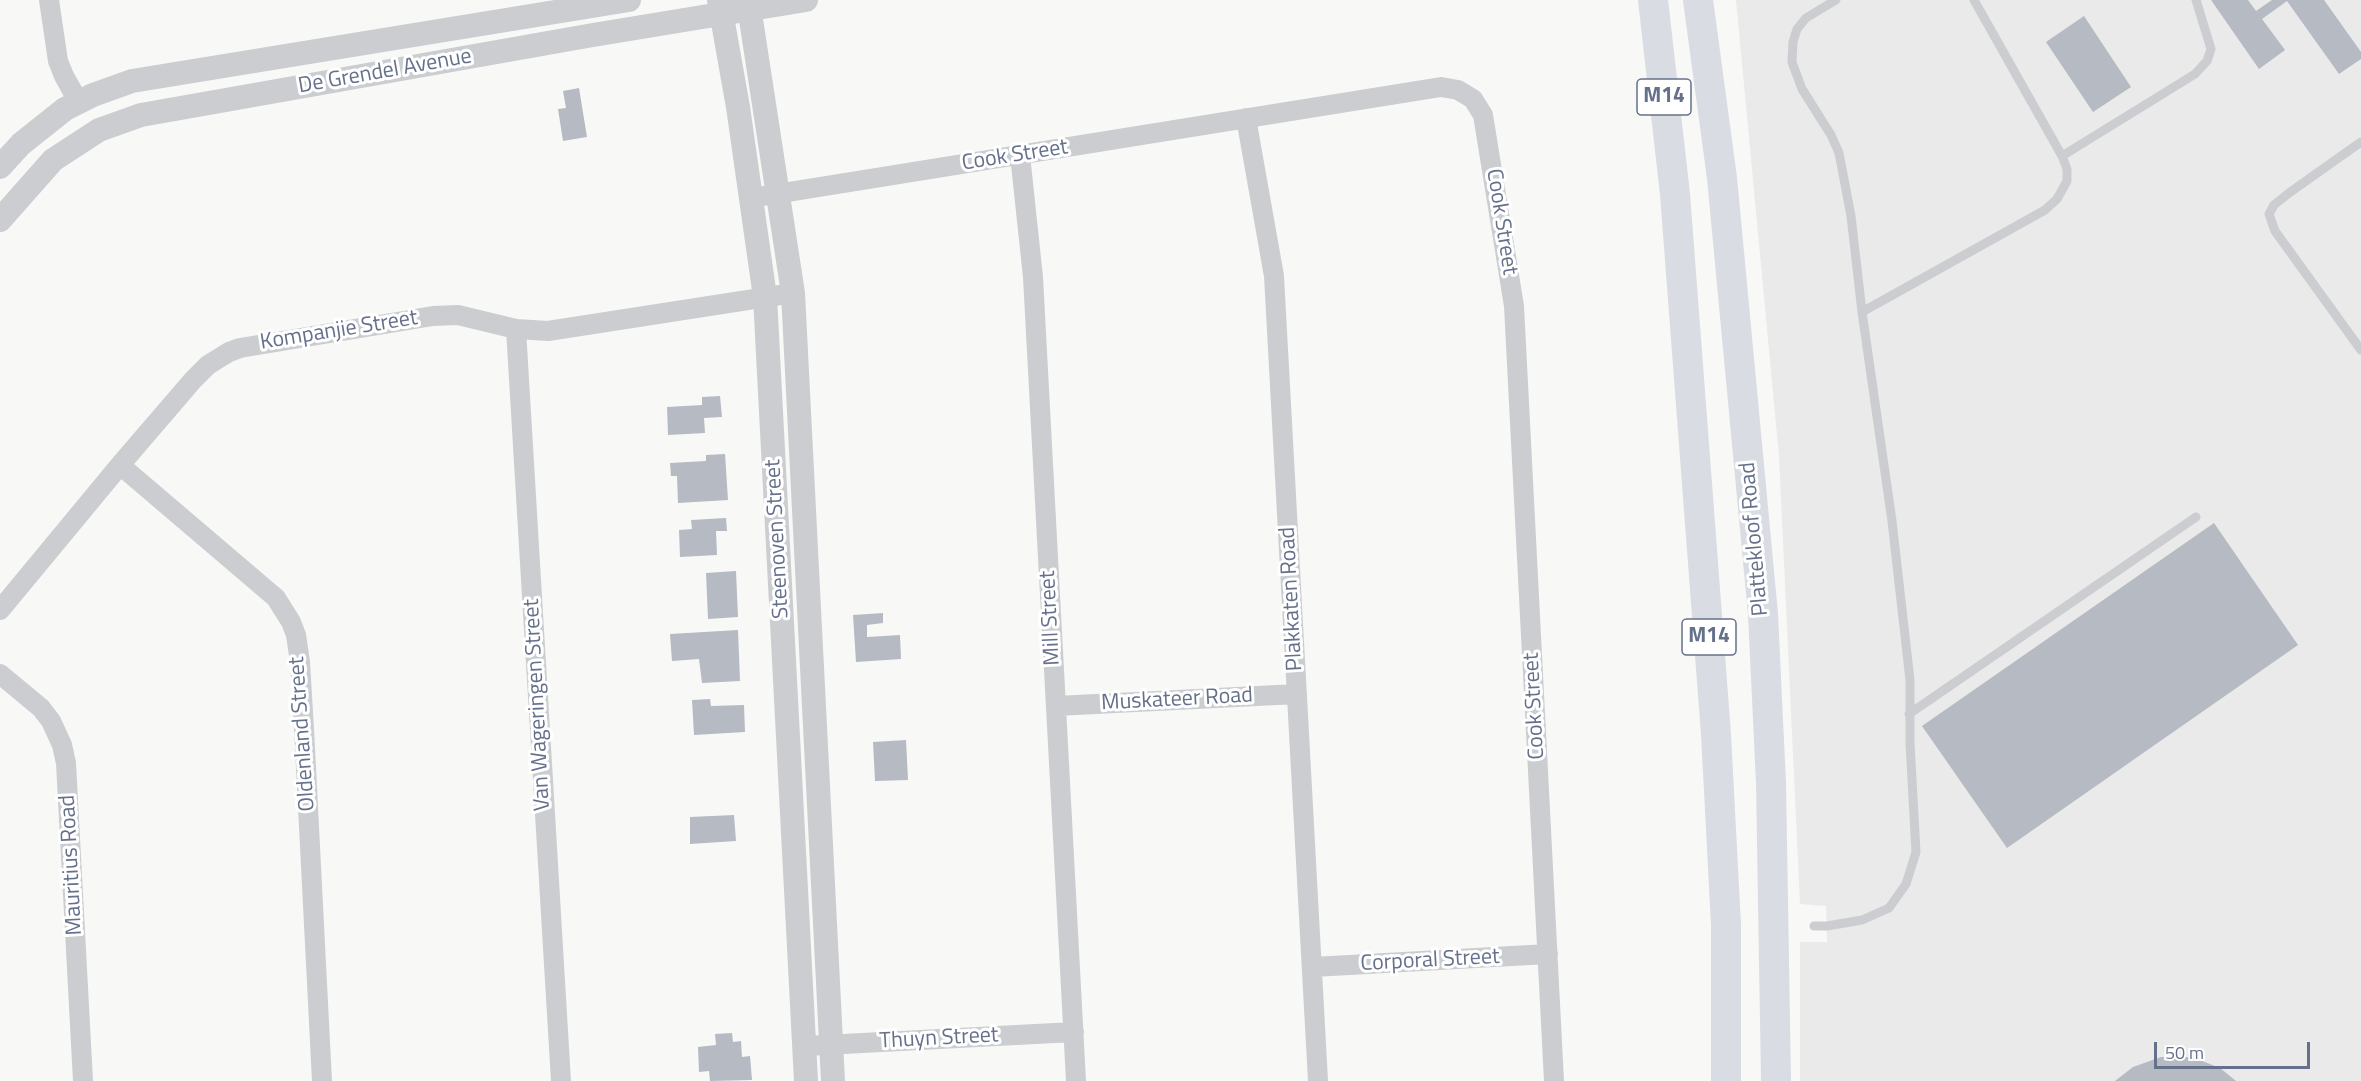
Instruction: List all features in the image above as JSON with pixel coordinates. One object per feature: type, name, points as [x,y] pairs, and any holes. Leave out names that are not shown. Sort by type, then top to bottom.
[{"type":"main road","name":"M14","points":[[1653,0],[1675,194],[1716,734],[1726,925],[1726,1081]]},
{"type":"main road","name":"Plattekloof Road","points":[[1698,0],[1722,178],[1763,614],[1771,783],[1776,1081]]},
{"type":"street","points":[[49,0],[58,61],[78,101],[103,116],[129,119]]},
{"type":"street","name":"De Grendel Avenue","points":[[0,167],[40,127],[78,101],[120,84],[622,0]]},
{"type":"street","name":"De Grendel Avenue","points":[[0,220],[53,160],[87,137],[129,119],[166,110],[720,7],[806,0]]},
{"type":"street","name":"Steenoven Street","points":[[748,5],[793,293],[833,1081]]},
{"type":"street","name":"Steenoven Street","points":[[720,7],[765,297],[807,1081]]},
{"type":"street","name":"Cook Street","points":[[751,198],[1441,87],[1450,87],[1466,93],[1479,107],[1483,116],[1514,306],[1554,1081]]},
{"type":"street","points":[[53,160],[75,130],[79,116],[78,101]]},
{"type":"street","name":"Plakkaten Road","points":[[1246,118],[1274,276],[1318,1081]]},
{"type":"street","name":"Mill Street","points":[[1020,155],[1033,277],[1076,1081]]},
{"type":"street","name":"Kompanjie Street","points":[[0,610],[120,465],[208,365],[218,357],[240,348],[444,315],[473,318],[516,329],[548,331],[793,293]]},
{"type":"street","name":"Van Wageringen Street","points":[[516,329],[561,1081]]},
{"type":"street","name":"Oldenland Street","points":[[120,465],[276,598],[296,635],[304,729],[322,1081]]},
{"type":"street","name":"Mauritius Road","points":[[0,674],[41,708],[51,721],[62,745],[66,763],[83,1081]]},
{"type":"street","name":"Muskateer Road","points":[[1056,706],[1297,694]]},
{"type":"street","name":"Corporal Street","points":[[1312,967],[1548,954]]},
{"type":"street","name":"Thuyn Street","points":[[805,1046],[1074,1032]]},
{"type":"lane","points":[[1814,926],[1862,920],[1889,908],[1906,884],[1916,852],[1910,680],[1892,521],[1862,312],[1851,216],[1839,153],[1831,135],[1802,89],[1792,62],[1793,42],[1797,29],[1806,18],[1836,0]]},
{"type":"lane","points":[[1862,312],[2045,210],[2057,199],[2067,181],[2067,169],[2062,156],[1974,0]]},
{"type":"lane","points":[[2062,156],[2195,74],[2207,61],[2211,49],[2196,0]]},
{"type":"lane","points":[[2361,142],[2289,193],[2274,205],[2269,214],[2275,231],[2361,350]]},
{"type":"lane","points":[[1910,714],[2196,517]]},
{"type":"shaded area","points":[[1736,0],[2361,0],[2361,1081],[1800,1081],[1800,942],[1827,942],[1826,906],[1800,904],[1779,456]]},
{"type":"building","points":[[2211,0],[2248,0],[2256,11],[2272,0],[2324,0],[2361,52],[2361,59],[2339,74],[2287,1],[2262,19],[2285,50],[2259,69]]},
{"type":"building","points":[[2084,16],[2131,87],[2093,112],[2046,42]]},
{"type":"building","points":[[579,88],[587,137],[563,141],[558,109],[566,108],[563,91]]},
{"type":"building","points":[[720,396],[722,417],[704,418],[705,433],[668,435],[667,407],[702,405],[702,397]]},
{"type":"building","points":[[725,454],[728,500],[678,503],[677,476],[671,476],[670,463],[706,461],[706,455]]},
{"type":"building","points":[[726,518],[727,531],[716,531],[717,555],[680,557],[679,530],[692,529],[691,520]]},
{"type":"building","points":[[2214,523],[2298,645],[2007,848],[1922,726]]},
{"type":"building","points":[[736,571],[738,617],[708,619],[706,573]]},
{"type":"building","points":[[883,613],[883,623],[867,625],[867,637],[900,635],[901,659],[856,662],[853,615]]},
{"type":"building","points":[[738,630],[740,681],[702,683],[699,659],[672,661],[670,634]]},
{"type":"building","points":[[710,699],[711,706],[744,705],[745,732],[694,735],[692,700]]},
{"type":"building","points":[[906,740],[908,780],[875,781],[873,742]]},
{"type":"building","points":[[734,815],[736,841],[690,844],[690,817]]},
{"type":"building","points":[[732,1033],[733,1042],[741,1041],[742,1057],[750,1056],[752,1080],[710,1081],[709,1071],[699,1072],[698,1047],[716,1045],[715,1034]]},
{"type":"building","points":[[2161,1057],[2192,1057],[2220,1068],[2236,1081],[2115,1081],[2133,1067]]}]
